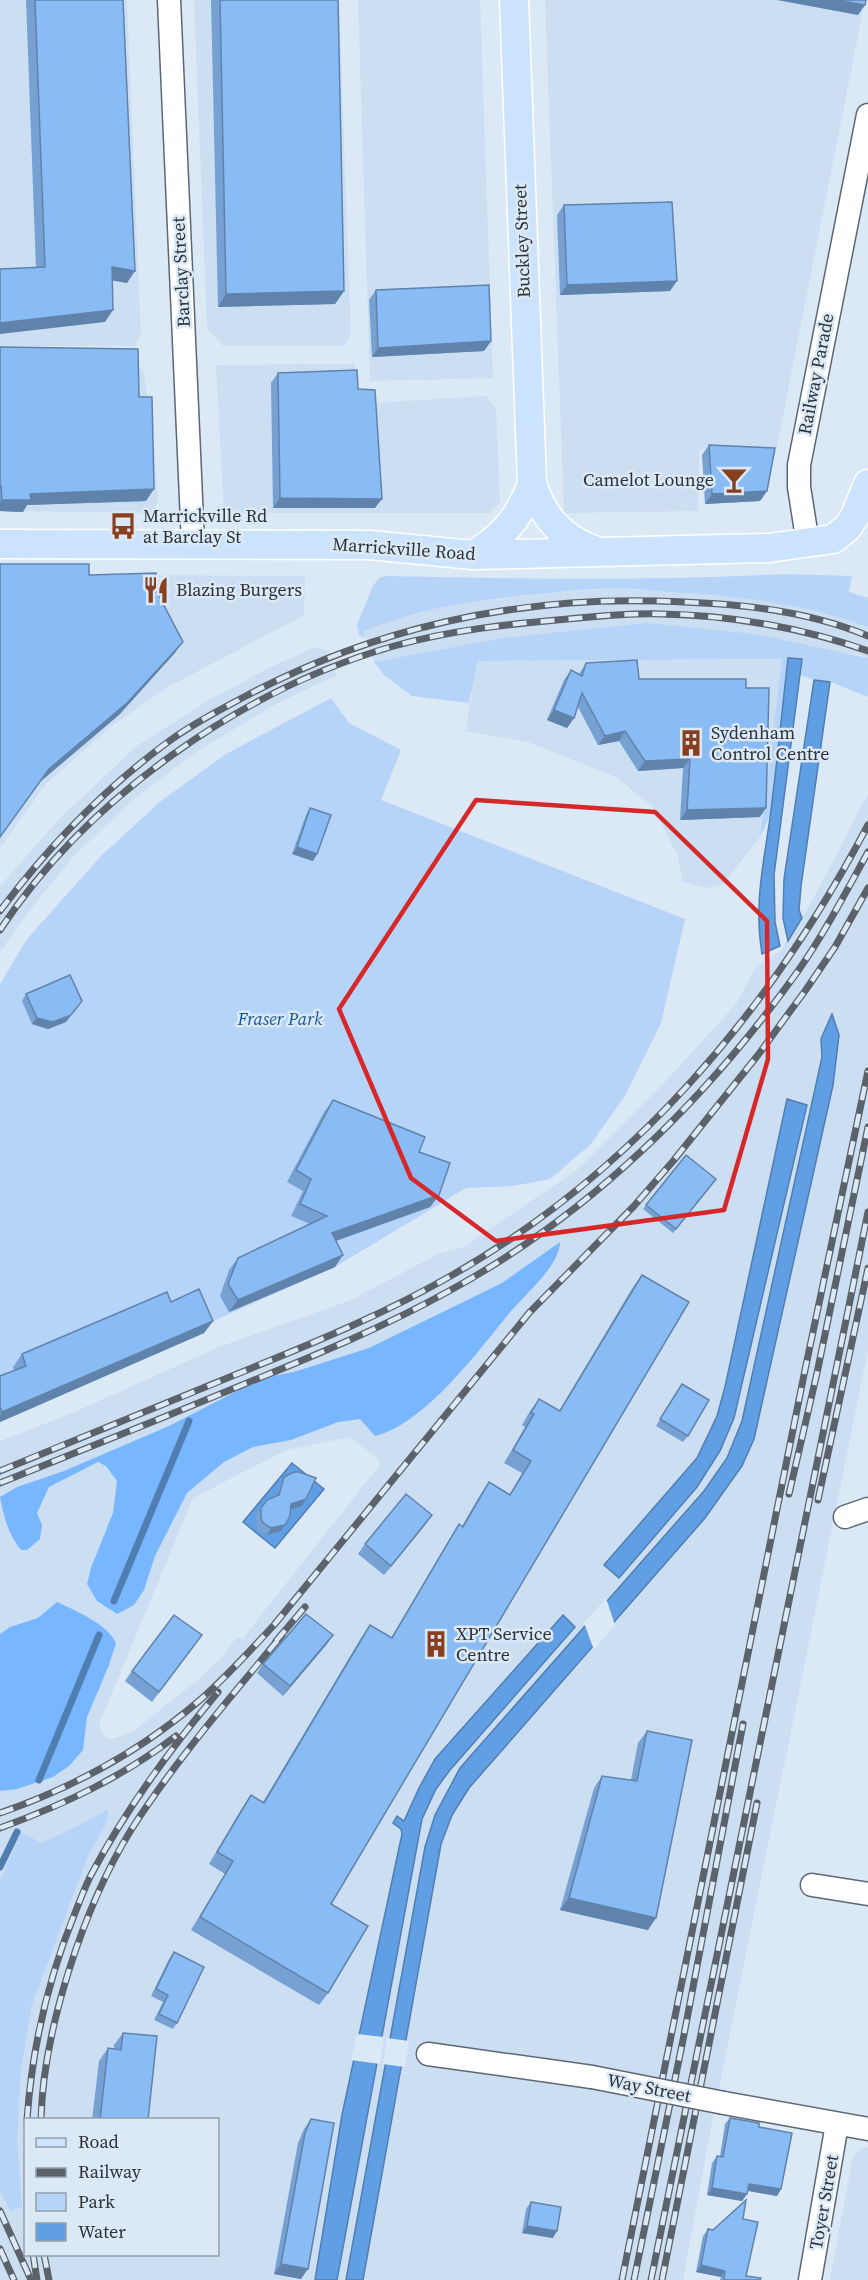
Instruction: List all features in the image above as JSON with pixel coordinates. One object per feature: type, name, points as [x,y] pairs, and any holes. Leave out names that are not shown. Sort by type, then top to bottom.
[{"type":"main road","name":"Buckley Street","points":[[514,0],[532,483],[542,509],[562,533],[579,544],[599,552]]},
{"type":"main road","name":"Buckley Street","points":[[473,555],[490,545],[518,517],[532,483]]},
{"type":"main road","points":[[808,544],[834,539],[847,528],[855,516],[868,484]]},
{"type":"main road","name":"Marrickville Road","points":[[0,544],[370,545],[473,555],[769,548],[808,544]]},
{"type":"street","name":"Barclay Street","points":[[169,0],[193,544]]},
{"type":"street","name":"Railway Parade","points":[[808,544],[799,487],[799,465],[868,115]]},
{"type":"street","points":[[845,1517],[868,1509]]},
{"type":"street","points":[[812,1885],[868,1894]]},
{"type":"street","name":"Way Street","points":[[428,2054],[592,2077],[868,2129]]},
{"type":"street","name":"Toyer Street","points":[[810,2280],[837,2124]]},
{"type":"highlighted area","points":[[476,800],[655,812],[767,921],[768,1059],[724,1210],[496,1241],[411,1178],[339,1009]]},
{"type":"shaded area","points":[[0,0],[127,0],[141,334],[135,346],[18,346],[17,367],[135,364],[144,372],[154,446],[158,502],[152,513],[0,511]]},
{"type":"shaded area","points":[[194,0],[339,0],[351,334],[344,346],[223,346],[207,328]]},
{"type":"shaded area","points":[[358,0],[480,0],[493,378],[370,381]]},
{"type":"shaded area","points":[[545,0],[865,0],[775,456],[699,449],[698,511],[564,513]]},
{"type":"shaded area","points":[[355,364],[357,404],[486,396],[496,408],[500,503],[489,513],[224,513],[216,365]]},
{"type":"shaded area","points":[[0,574],[305,576],[304,615],[166,688],[109,728],[45,785],[0,848]]},
{"type":"shaded area","points":[[614,588],[721,595],[781,603],[848,620],[868,627],[868,658],[861,655],[646,623],[501,638],[374,662],[364,631],[394,619],[461,603]]},
{"type":"shaded area","points":[[315,647],[329,651],[337,675],[276,704],[199,750],[134,799],[73,857],[26,915],[0,952],[0,886],[61,817],[137,746],[207,701]]},
{"type":"shaded area","points":[[782,659],[760,837],[723,884],[706,888],[683,882],[678,856],[652,806],[616,777],[528,742],[465,731],[478,661]]},
{"type":"shaded area","points":[[868,794],[868,1350],[712,2122],[683,2280],[0,2280],[0,1441],[70,1414],[219,1347],[351,1300],[440,1253],[462,1248],[577,1170],[665,1082],[736,1004],[756,967],[780,951],[809,907]],"holes":[[[350,1437],[378,1459],[379,1466],[243,1638],[236,1638],[220,1659],[200,1678],[131,1733],[110,1739],[102,1734],[99,1724],[193,1498],[286,1450]]]},
{"type":"shaded area","points":[[560,1242],[554,1261],[539,1281],[465,1368],[412,1418],[375,1436],[360,1419],[338,1422],[291,1440],[253,1447],[224,1462],[187,1493],[155,1556],[144,1590],[134,1605],[117,1614],[97,1601],[87,1584],[113,1513],[117,1481],[106,1466],[98,1462],[49,1487],[37,1513],[42,1525],[40,1539],[27,1550],[21,1550],[13,1538],[0,1497],[17,1487],[64,1471],[169,1426],[239,1390],[273,1376],[294,1372],[369,1348],[502,1283]]},
{"type":"shaded area","points":[[57,1602],[98,1624],[112,1636],[116,1643],[87,1717],[83,1750],[69,1766],[53,1777],[17,1789],[0,1791],[0,1634],[10,1627],[38,1618]]},
{"type":"shaded area","points":[[865,2147],[868,2148],[868,2280],[830,2280],[853,2156]]},
{"type":"green space","points":[[785,574],[852,576],[849,592],[868,598],[868,627],[820,612],[771,602],[613,588],[518,596],[440,608],[364,631],[365,638],[359,635],[357,625],[373,586],[379,578],[386,576],[536,579]]},
{"type":"green space","points":[[646,623],[755,634],[868,658],[868,697],[831,682],[800,675],[802,659],[770,816],[760,837],[782,659],[478,661],[469,703],[412,696],[384,675],[374,662],[501,638]]},
{"type":"green space","name":"Fraser Park","points":[[331,698],[349,723],[401,750],[381,800],[685,919],[661,1023],[625,1096],[590,1145],[550,1179],[513,1186],[466,1188],[335,1267],[0,1415],[0,984],[27,939],[101,856],[161,801],[226,754]]},
{"type":"green space","points":[[108,1809],[108,1820],[88,1856],[32,2005],[21,2068],[17,2141],[22,2207],[11,2211],[0,2191],[0,1881],[21,1832],[41,1843]]},
{"type":"water","points":[[788,658],[802,659],[774,875],[775,922],[780,946],[762,954],[759,919],[760,886],[773,798]]},
{"type":"water","points":[[814,680],[830,682],[801,886],[799,910],[802,918],[788,941],[783,918],[784,879]]},
{"type":"water","points":[[832,1014],[839,1035],[833,1085],[754,1439],[742,1466],[705,1518],[469,1788],[452,1815],[441,1844],[363,2280],[346,2280],[425,1847],[435,1815],[460,1768],[704,1491],[727,1458],[742,1421],[822,1057],[821,1039]]},
{"type":"water","points":[[787,1099],[807,1105],[734,1418],[720,1451],[697,1487],[619,1578],[604,1565],[697,1458],[717,1416]]},
{"type":"water","points":[[292,1463],[324,1489],[275,1548],[243,1522]]},
{"type":"water","points":[[563,1615],[575,1627],[450,1770],[436,1789],[422,1819],[337,2280],[315,2280],[342,2115],[402,1834],[401,1829],[393,1823],[397,1816],[404,1821],[435,1759]]},
{"type":"pier","points":[[606,1598],[615,1625],[594,1650],[584,1623]]},
{"type":"pier","points":[[357,2034],[384,2037],[380,2064],[351,2060]]},
{"type":"pier","points":[[387,2038],[409,2041],[405,2067],[383,2064]]},
{"type":"building","points":[[35,0],[123,0],[135,271],[112,267],[113,310],[0,323],[0,269],[45,267]]},
{"type":"building","points":[[220,0],[338,0],[344,291],[226,294]]},
{"type":"building","points":[[836,0],[866,0],[865,5]]},
{"type":"building","points":[[672,202],[677,281],[567,285],[564,205]]},
{"type":"building","points":[[489,285],[491,341],[378,348],[376,290]]},
{"type":"building","points":[[0,347],[138,349],[139,397],[152,397],[154,489],[30,494],[31,500],[2,500],[0,486]]},
{"type":"building","points":[[357,370],[358,389],[375,390],[382,499],[280,498],[278,373]]},
{"type":"building","name":"Camelot Lounge","points":[[709,445],[775,448],[767,491],[712,494]]},
{"type":"building","points":[[0,564],[89,564],[89,575],[156,573],[155,588],[183,642],[127,703],[49,769],[0,837]]},
{"type":"building","name":"Sydenham Control Centre","points":[[637,660],[639,679],[746,679],[746,688],[769,688],[766,808],[687,810],[690,759],[645,761],[625,731],[605,736],[582,693],[574,718],[554,710],[571,670],[582,676],[586,663]]},
{"type":"building","points":[[310,808],[331,815],[317,854],[297,847]]},
{"type":"building","points":[[70,975],[82,1001],[71,1015],[53,1022],[37,1018],[26,994]]},
{"type":"building","points":[[333,1100],[425,1137],[419,1152],[450,1163],[439,1195],[332,1233],[343,1255],[238,1300],[228,1284],[238,1258],[327,1216],[300,1204],[311,1179],[296,1170]]},
{"type":"building","points":[[686,1155],[716,1179],[676,1229],[646,1205]]},
{"type":"building","name":"XPT Service Centre","points":[[642,1275],[689,1302],[331,1904],[368,1926],[328,1993],[200,1917],[233,1861],[217,1852],[251,1795],[264,1803],[370,1625],[392,1638],[459,1524],[463,1527],[489,1482],[510,1495],[531,1461],[513,1450],[534,1414],[531,1413],[539,1399],[560,1411]]},
{"type":"building","points":[[199,1289],[213,1321],[2,1412],[0,1376],[26,1366],[22,1354],[167,1292],[171,1302]]},
{"type":"building","points":[[682,1384],[709,1400],[688,1436],[660,1419]]},
{"type":"building","points":[[294,1472],[316,1478],[306,1499],[291,1504],[290,1516],[285,1525],[271,1528],[263,1523],[261,1508],[267,1500],[279,1495],[284,1477]]},
{"type":"building","points":[[406,1494],[432,1515],[391,1566],[365,1544]]},
{"type":"building","points":[[306,1614],[333,1635],[290,1686],[263,1664]]},
{"type":"building","points":[[174,1615],[202,1635],[159,1692],[132,1671]]},
{"type":"building","points":[[647,1731],[692,1740],[656,1918],[569,1898],[602,1776],[637,1781]]},
{"type":"building","points":[[174,1952],[204,1967],[177,2023],[159,2014],[168,1995],[156,1989]]},
{"type":"building","points":[[123,2033],[157,2036],[148,2118],[100,2118],[108,2048],[121,2050]]},
{"type":"building","points":[[730,2118],[759,2123],[759,2127],[792,2133],[781,2189],[749,2184],[747,2194],[712,2188],[717,2156],[723,2157]]},
{"type":"building","points":[[311,2119],[334,2123],[308,2269],[281,2264],[305,2133]]},
{"type":"building","points":[[746,2200],[743,2219],[758,2222],[746,2276],[761,2278],[760,2280],[724,2280],[725,2271],[701,2265],[708,2229],[713,2230]]},
{"type":"building","points":[[531,2202],[561,2207],[557,2231],[527,2226]]},
{"type":"waterway","points":[[114,1601],[189,1421]]},
{"type":"waterway","points":[[39,1780],[99,1635]]},
{"type":"waterway","points":[[0,1867],[17,1832]]},
{"type":"railway","points":[[0,911],[57,842],[99,799],[177,735],[225,707],[293,673],[393,636],[444,622],[497,612],[603,601],[711,603],[764,609],[817,619],[868,636]]},
{"type":"railway","points":[[0,930],[36,882],[77,836],[123,793],[173,755],[225,720],[281,690],[337,665],[394,646],[437,636],[502,626],[626,614],[649,614],[713,617],[766,624],[793,629],[868,651]]},
{"type":"railway","points":[[0,1471],[307,1345],[401,1302],[447,1278],[514,1236],[577,1190],[636,1138],[690,1082],[741,1023],[787,960],[829,894],[868,825]]},
{"type":"railway","points":[[0,1483],[375,1329],[449,1291],[550,1227],[642,1151],[724,1065],[808,957],[868,852]]},
{"type":"railway","points":[[0,1813],[53,1792],[130,1751],[178,1718],[229,1673],[274,1625],[529,1313],[634,1206],[674,1160],[758,1055],[805,991],[835,947],[868,888]]},
{"type":"railway","points":[[622,2280],[805,1370],[868,1071]]},
{"type":"railway","points":[[789,1494],[817,1373],[868,1127]]},
{"type":"railway","points":[[651,2280],[868,1212]]},
{"type":"railway","points":[[818,1500],[868,1268]]},
{"type":"railway","points":[[276,1641],[305,1607]]},
{"type":"railway","points":[[41,2118],[49,2047],[58,2009],[82,1931],[97,1895],[131,1830],[148,1804],[204,1730],[282,1635]]},
{"type":"railway","points":[[27,2118],[37,2040],[49,1989],[65,1938],[91,1875],[134,1803],[183,1735],[218,1692]]},
{"type":"railway","points":[[634,2280],[683,2040],[743,1724]]},
{"type":"railway","points":[[0,1828],[92,1789],[134,1765],[176,1736]]},
{"type":"railway","points":[[662,2280],[757,1803]]},
{"type":"railway","points":[[0,2211],[31,2280]]},
{"type":"railway","points":[[0,2249],[14,2280]]},
{"type":"railway","points":[[33,2256],[37,2280]]},
{"type":"railway","points":[[44,2256],[49,2280]]},
{"type":"place","name":"Camelot Lounge","points":[[734,480]]},
{"type":"place","name":"Marrickville Rd at Barclay St","points":[[123,526]]},
{"type":"place","name":"Blazing Burgers","points":[[156,590]]},
{"type":"place","name":"Sydenham Control Centre","points":[[691,743]]},
{"type":"place","name":"XPT Service Centre","points":[[436,1644]]}]
